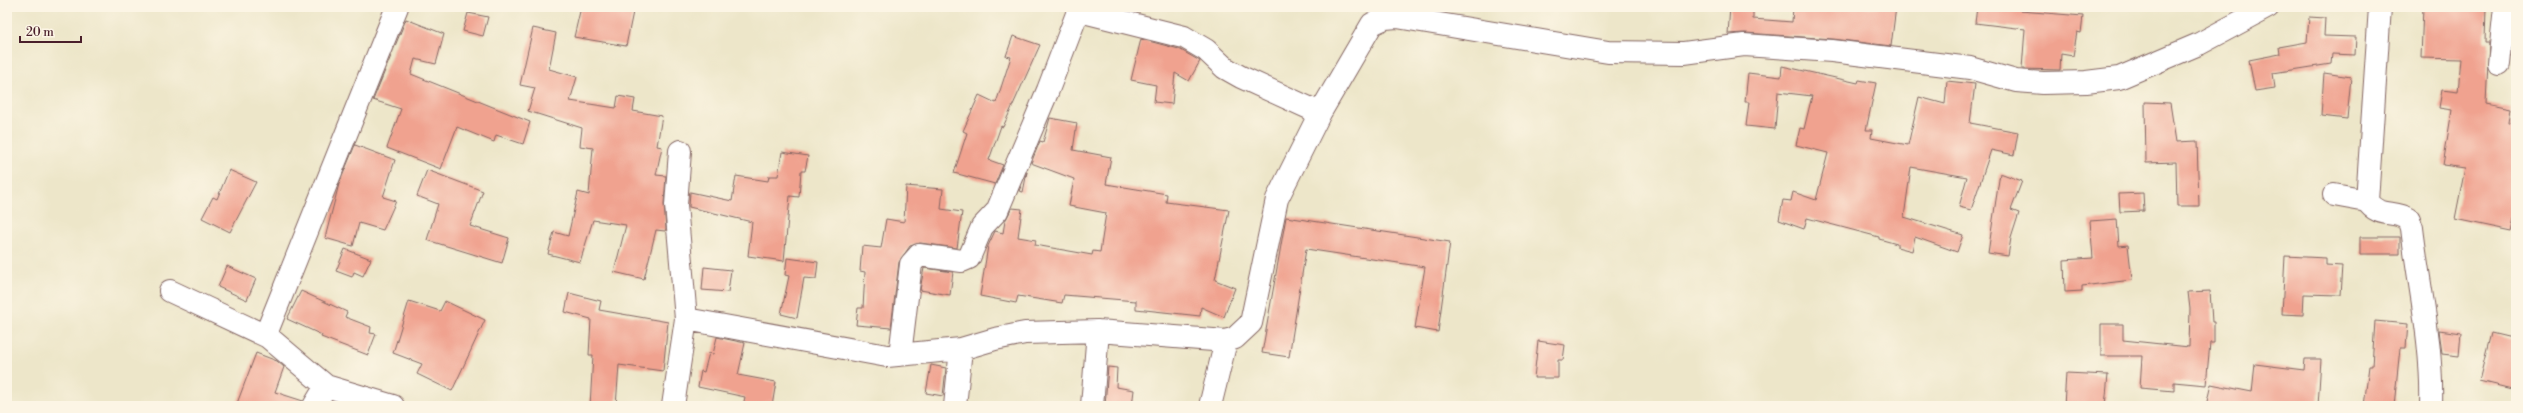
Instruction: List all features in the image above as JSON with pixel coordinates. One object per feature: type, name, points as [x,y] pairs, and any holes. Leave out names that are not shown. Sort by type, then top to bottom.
[{"type":"street","points":[[268,337],[268,330],[397,7]]},
{"type":"street","points":[[686,319],[887,356],[962,349],[995,339],[1025,333],[1098,331],[1226,341],[1239,336],[1251,323],[1278,199],[1320,113],[1372,24],[1385,18],[1397,17],[1608,52],[1684,53],[1744,45],[1832,51],[1970,68],[2016,81],[2043,83],[2086,82],[2119,78],[2199,44],[2268,7]]},
{"type":"street","points":[[2380,7],[2367,201],[2372,208],[2382,213],[2409,219],[2412,228],[2428,328],[2432,367],[2431,406]]},
{"type":"street","points":[[2498,64],[2504,7]]},
{"type":"street","points":[[900,355],[911,264],[919,255],[962,261],[969,258],[982,227],[997,211],[1048,90],[1076,14],[1080,11],[1184,37],[1206,50],[1225,68],[1241,77],[1320,113]]},
{"type":"street","points":[[673,406],[686,319],[676,205],[680,151]]},
{"type":"street","points":[[2334,195],[2367,201]]},
{"type":"street","points":[[170,291],[268,337],[326,386],[393,406]]},
{"type":"street","points":[[1092,406],[1098,331]]},
{"type":"street","points":[[1210,406],[1226,341]]},
{"type":"street","points":[[955,406],[962,349]]},
{"type":"street","points":[[314,406],[326,386]]},
{"type":"building","points":[[581,7],[634,7],[626,46],[574,37]]},
{"type":"building","points":[[1730,7],[1753,7],[1753,19],[1792,22],[1793,7],[1896,7],[1891,46],[1833,39],[1745,33],[1728,34]]},
{"type":"building","points":[[1977,7],[2021,7],[2020,11],[2083,16],[2081,33],[2077,32],[2073,56],[2061,54],[2060,70],[2022,69],[2025,29],[1975,23]]},
{"type":"building","points":[[2423,7],[2486,7],[2485,42],[2489,42],[2486,103],[2511,108],[2509,123],[2516,124],[2516,215],[2512,231],[2455,219],[2465,168],[2443,165],[2452,110],[2439,108],[2442,90],[2458,92],[2461,59],[2421,58]]},
{"type":"building","points":[[468,13],[488,17],[483,36],[463,31]]},
{"type":"building","points":[[2309,17],[2325,18],[2324,36],[2356,37],[2355,55],[2332,54],[2331,64],[2273,73],[2275,88],[2255,91],[2249,60],[2280,54],[2279,47],[2307,42]]},
{"type":"building","points":[[406,19],[444,34],[436,64],[415,59],[411,74],[530,122],[523,144],[496,135],[494,142],[457,127],[441,169],[387,148],[401,109],[373,100]]},
{"type":"building","points":[[533,28],[556,33],[549,69],[577,77],[570,101],[616,108],[618,96],[635,99],[633,111],[662,116],[657,146],[662,147],[656,175],[666,176],[664,204],[666,229],[665,231],[656,230],[644,279],[614,272],[626,225],[593,220],[580,262],[548,254],[554,232],[568,236],[578,192],[589,195],[593,148],[580,146],[582,128],[528,111],[535,88],[520,85]]},
{"type":"building","points":[[1013,36],[1040,45],[1003,127],[1001,126],[989,160],[1003,165],[995,184],[954,173],[967,133],[963,131],[979,95],[996,103],[1011,57],[1006,56]]},
{"type":"building","points":[[1141,39],[1179,49],[1200,61],[1189,81],[1175,73],[1172,104],[1154,102],[1156,85],[1131,80]]},
{"type":"building","points":[[1782,66],[1858,83],[1859,80],[1876,83],[1866,130],[1872,130],[1871,138],[1908,145],[1919,97],[1945,104],[1947,81],[1975,84],[1970,123],[2018,132],[2014,155],[1991,150],[1971,210],[1959,207],[1967,177],[1911,167],[1904,217],[1963,235],[1957,252],[1915,237],[1912,251],[1897,247],[1897,244],[1879,239],[1879,237],[1807,218],[1804,229],[1779,220],[1783,200],[1791,201],[1793,192],[1816,200],[1828,153],[1796,145],[1800,128],[1804,129],[1812,96],[1778,92],[1775,129],[1746,126],[1749,102],[1745,102],[1748,73],[1781,77]]},
{"type":"building","points":[[2324,73],[2351,77],[2347,119],[2321,116]]},
{"type":"building","points":[[2145,102],[2170,103],[2176,142],[2197,141],[2199,206],[2177,206],[2176,162],[2146,163]]},
{"type":"building","points":[[1050,118],[1077,123],[1073,150],[1111,157],[1106,184],[1167,194],[1166,202],[1229,210],[1215,280],[1235,288],[1224,317],[1201,307],[1200,316],[1136,309],[1136,301],[1064,295],[1062,303],[1018,296],[1016,303],[980,296],[988,246],[995,231],[1003,233],[1005,221],[1012,208],[1022,209],[1018,237],[1036,240],[1035,245],[1092,255],[1093,251],[1100,252],[1106,213],[1069,206],[1074,179],[1031,163],[1040,141],[1043,142]]},
{"type":"building","points":[[355,145],[395,160],[383,197],[396,201],[383,230],[359,223],[353,246],[325,238],[339,184]]},
{"type":"building","points":[[782,152],[808,156],[805,171],[801,171],[799,197],[790,196],[784,261],[748,256],[752,222],[689,207],[690,192],[732,201],[736,176],[768,181],[769,176],[778,176]]},
{"type":"building","points":[[229,170],[256,182],[230,232],[202,218],[213,197],[217,199]]},
{"type":"building","points":[[427,170],[483,191],[470,226],[509,238],[502,263],[427,240],[438,204],[417,196]]},
{"type":"building","points":[[1027,172],[1023,192],[1019,191]]},
{"type":"building","points":[[2000,173],[2022,181],[2011,210],[2019,213],[2011,238],[2008,256],[1988,253]]},
{"type":"building","points":[[906,186],[943,189],[941,209],[962,212],[957,248],[920,243],[910,246],[899,262],[891,328],[856,325],[858,308],[863,308],[865,272],[860,271],[862,246],[881,248],[886,219],[904,222]]},
{"type":"building","points":[[2143,193],[2144,211],[2120,212],[2119,194]]},
{"type":"building","points":[[1286,217],[1450,242],[1438,332],[1415,328],[1425,267],[1306,249],[1289,357],[1262,353]]},
{"type":"building","points":[[2117,219],[2119,246],[2128,245],[2132,280],[2082,286],[2082,291],[2065,292],[2064,260],[2093,258],[2090,221]]},
{"type":"building","points":[[2360,237],[2400,237],[2400,254],[2360,254]]},
{"type":"building","points":[[345,249],[371,259],[363,276],[354,272],[352,277],[336,271]]},
{"type":"building","points":[[2285,256],[2326,258],[2326,265],[2342,266],[2340,295],[2304,294],[2303,315],[2282,314]]},
{"type":"building","points":[[787,258],[818,262],[816,279],[804,278],[797,318],[781,314],[789,276],[785,275]]},
{"type":"building","points":[[227,266],[256,279],[247,300],[218,287]]},
{"type":"building","points":[[704,267],[731,270],[728,292],[702,290]]},
{"type":"building","points":[[924,268],[953,272],[950,295],[920,290]]},
{"type":"building","points":[[301,291],[347,312],[345,317],[371,327],[370,333],[376,334],[368,355],[321,337],[322,335],[287,319]]},
{"type":"building","points":[[2210,291],[2212,322],[2214,322],[2214,343],[2210,343],[2206,385],[2174,382],[2174,391],[2140,388],[2142,356],[2101,356],[2101,324],[2123,324],[2123,340],[2189,347],[2190,309],[2188,292]]},
{"type":"building","points":[[569,293],[601,301],[599,310],[668,322],[663,371],[619,365],[616,406],[590,406],[593,355],[589,355],[591,319],[565,312]]},
{"type":"building","points":[[409,301],[440,311],[445,301],[485,320],[452,391],[417,374],[422,364],[393,353]]},
{"type":"building","points":[[2375,321],[2408,324],[2406,348],[2400,348],[2394,406],[2364,406],[2369,366],[2372,366]]},
{"type":"building","points":[[2439,330],[2461,333],[2459,356],[2442,354]]},
{"type":"building","points":[[2491,333],[2516,339],[2516,390],[2479,381]]},
{"type":"building","points":[[717,337],[745,343],[738,375],[776,382],[772,406],[743,406],[745,397],[698,387],[701,371],[704,372],[709,353],[713,354]]},
{"type":"building","points":[[1538,341],[1565,345],[1563,360],[1558,360],[1558,378],[1534,378]]},
{"type":"building","points":[[256,353],[277,361],[284,367],[275,392],[303,401],[302,406],[236,406]]},
{"type":"building","points":[[2305,359],[2321,359],[2318,406],[2206,406],[2211,384],[2252,392],[2255,364],[2304,370]]},
{"type":"building","points":[[931,365],[946,368],[943,396],[926,393]]},
{"type":"building","points":[[1108,367],[1117,368],[1116,387],[1134,390],[1132,406],[1105,406]]},
{"type":"building","points":[[2066,373],[2108,375],[2105,406],[2064,406]]}]
